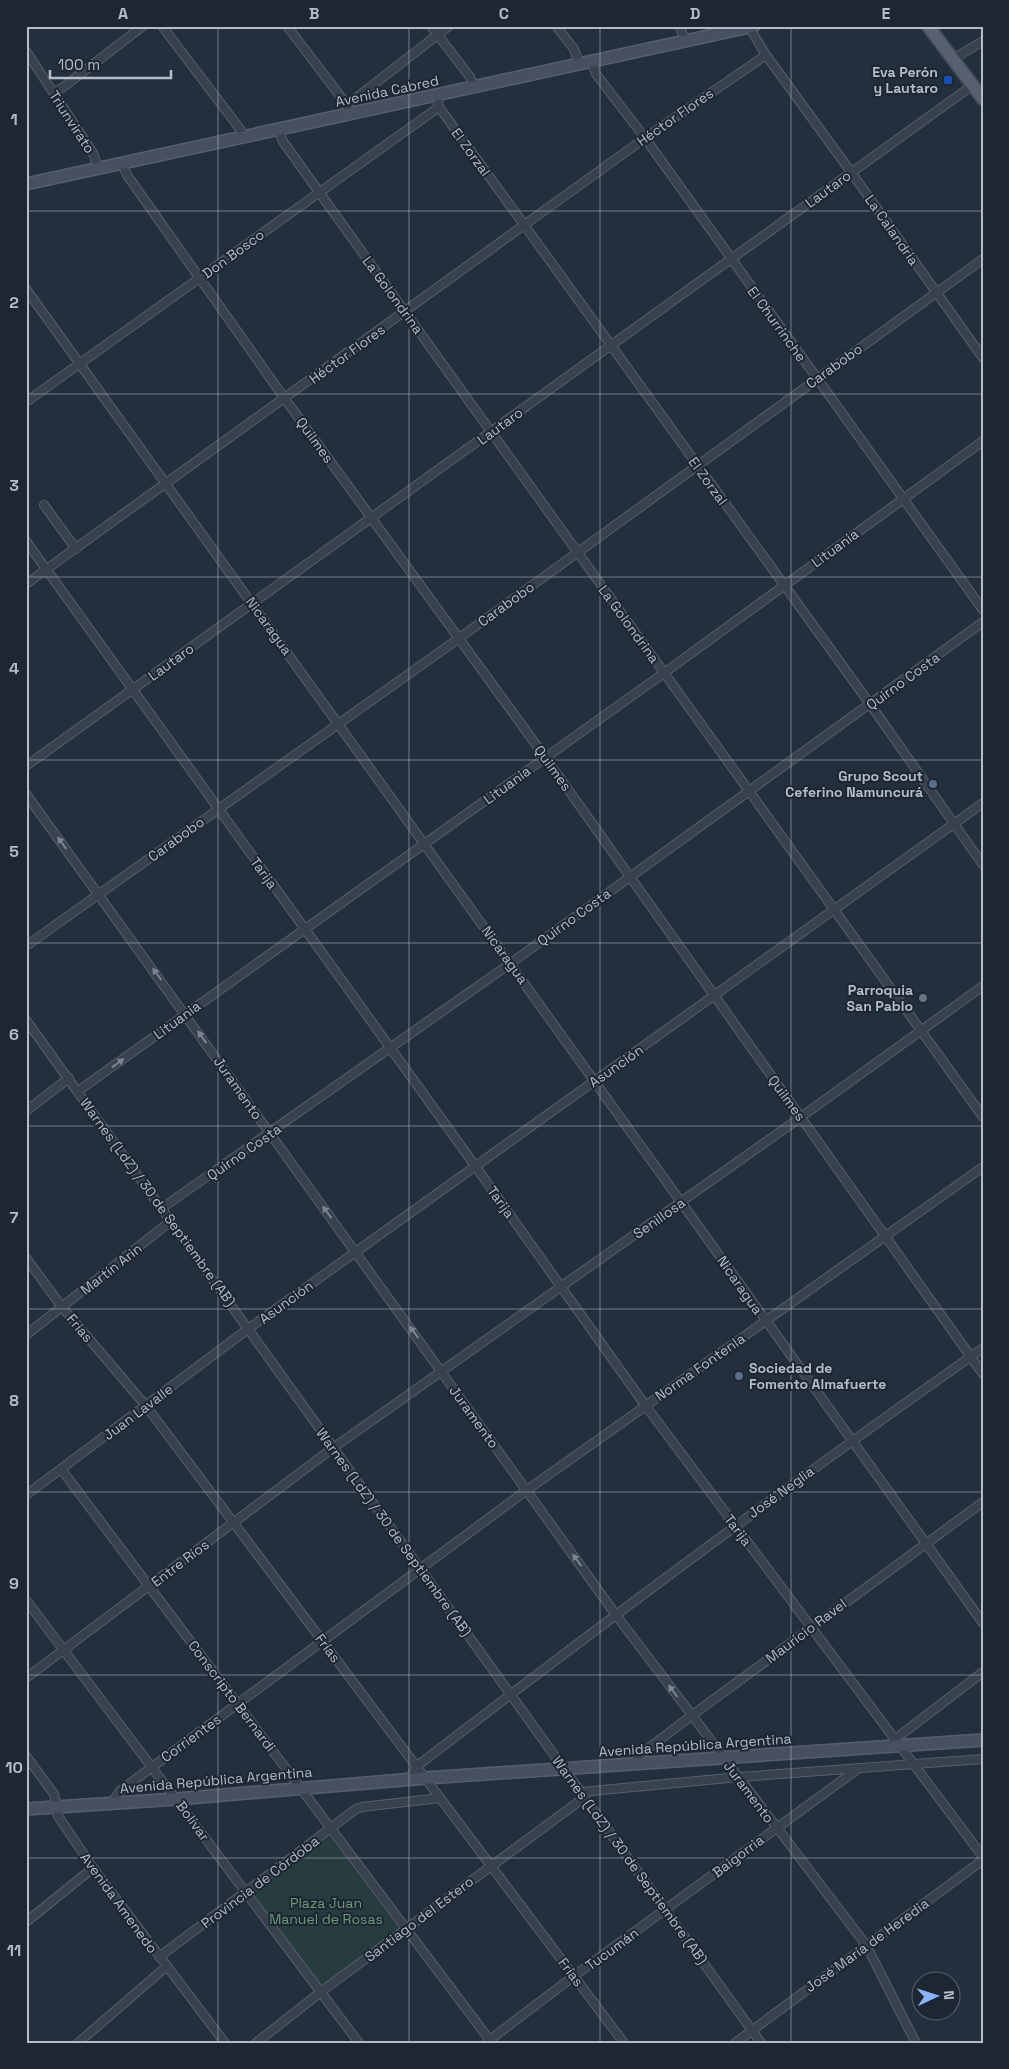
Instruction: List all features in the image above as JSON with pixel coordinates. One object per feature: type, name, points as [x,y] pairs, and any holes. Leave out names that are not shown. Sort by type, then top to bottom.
[{"type":"main road","points":[[928,26],[983,99]]},
{"type":"main road","name":"Avenida Cabred","points":[[26,184],[279,129],[348,110],[438,101],[475,87],[752,27]]},
{"type":"main road","name":"Avenida República Argentina","points":[[26,1809],[177,1799],[426,1778],[633,1765],[896,1743],[983,1740]]},
{"type":"street","points":[[53,92],[62,88],[143,26]]},
{"type":"street","points":[[162,26],[244,136]]},
{"type":"street","points":[[287,26],[348,110],[449,26]]},
{"type":"street","points":[[431,26],[470,77],[475,87]]},
{"type":"street","points":[[556,26],[574,50],[580,65]]},
{"type":"street","points":[[679,26],[686,41]]},
{"type":"street","name":"La Calandria","points":[[752,27],[766,55],[852,172],[983,358]]},
{"type":"street","points":[[953,59],[983,41]]},
{"type":"street","name":"Triunvirato","points":[[26,51],[92,153],[98,168]]},
{"type":"street","name":"Héctor Flores","points":[[26,584],[525,226],[644,138],[766,55]]},
{"type":"street","name":"El Churrinche","points":[[592,62],[596,74],[983,610]]},
{"type":"street","points":[[26,69],[34,64]]},
{"type":"street","name":"Lautaro","points":[[26,766],[973,86]]},
{"type":"street","name":"Don Bosco","points":[[26,402],[319,192],[438,101]]},
{"type":"street","name":"El Zorzal","points":[[438,101],[525,226],[870,704],[983,864]]},
{"type":"street","name":"La Golondrina","points":[[279,129],[282,140],[319,192],[922,1030],[983,1118]]},
{"type":"street","name":"Quilmes","points":[[122,163],[127,175],[285,399],[373,517],[458,639],[545,757],[983,1374]]},
{"type":"street","name":"Carabobo","points":[[26,946],[458,639],[983,259]]},
{"type":"street","name":"Nicaragua","points":[[26,289],[983,1623]]},
{"type":"street","name":"Lituania","points":[[78,1091],[664,673],[983,441]]},
{"type":"street","points":[[44,505],[76,549]]},
{"type":"street","name":"Tarija","points":[[26,541],[645,1405],[983,1859]]},
{"type":"street","name":"Quirno Costa","points":[[162,1208],[510,963],[983,622]]},
{"type":"street","name":"Juramento","points":[[26,794],[186,1014],[616,1615],[866,1946],[916,2043]]},
{"type":"street","name":"Asunción","points":[[248,1329],[983,803]]},
{"type":"street","name":"Senillosa","points":[[333,1448],[802,1117],[983,986]]},
{"type":"street","name":"Warnes (LdZ) / 30 de Septiembre (AB)","points":[[26,1020],[761,2043]]},
{"type":"street","points":[[26,1111],[69,1078]]},
{"type":"street","name":"Norma Fontenla","points":[[420,1568],[645,1405],[983,1167]]},
{"type":"street","name":"Martín Arin","points":[[26,1335],[171,1221]]},
{"type":"street","name":"Frías","points":[[26,1258],[62,1307],[146,1406],[624,2043]]},
{"type":"street","name":"Juan Lavalle","points":[[26,1495],[248,1329]]},
{"type":"street","name":"José Neglia","points":[[510,1694],[851,1441],[983,1348]]},
{"type":"street","name":"Entre Ríos","points":[[26,1678],[333,1448]]},
{"type":"street","name":"Conscripto Bernardi","points":[[62,1469],[332,1828],[489,2042]]},
{"type":"street","name":"Mauricio Ravel","points":[[633,1765],[642,1754],[691,1716],[924,1543],[983,1502]]},
{"type":"street","name":"Corrientes","points":[[111,1804],[121,1790],[152,1766],[420,1568]]},
{"type":"street","name":"Bolívar","points":[[26,1600],[322,1991],[359,2043]]},
{"type":"street","points":[[896,1743],[983,1672]]},
{"type":"street","points":[[408,1780],[417,1766],[510,1694]]},
{"type":"street","name":"Avenida Amenedo","points":[[26,1756],[54,1794],[58,1816],[93,1868],[225,2043]]},
{"type":"street","points":[[583,1795],[739,1777],[983,1759]]},
{"type":"street","name":"Baigorria","points":[[666,1910],[859,1768]]},
{"type":"street","name":"Santiago del Estero","points":[[256,2043],[322,1991],[583,1795]]},
{"type":"street","name":"Provincia de Córdoba","points":[[159,1957],[362,1807],[440,1798]]},
{"type":"street","name":"José María de Heredia","points":[[735,2043],[983,1859]]},
{"type":"street","points":[[26,1922],[93,1868]]},
{"type":"street","name":"Tucumán","points":[[489,2042],[574,1976],[666,1910]]},
{"type":"street","points":[[78,2043],[167,1966]]},
{"type":"green space","name":"Plaza Juan Manuel de Rosas","points":[[329,1835],[399,1928],[322,1987],[252,1894]]},
{"type":"place","name":"Eva Perón y Lautaro","points":[[948,80]]},
{"type":"place","name":"Grupo Scout Ceferino Namuncurá","points":[[933,784]]},
{"type":"place","name":"Parroquia San Pablo","points":[[923,998]]},
{"type":"place","name":"Sociedad de Fomento Almafuerte","points":[[739,1376]]}]
